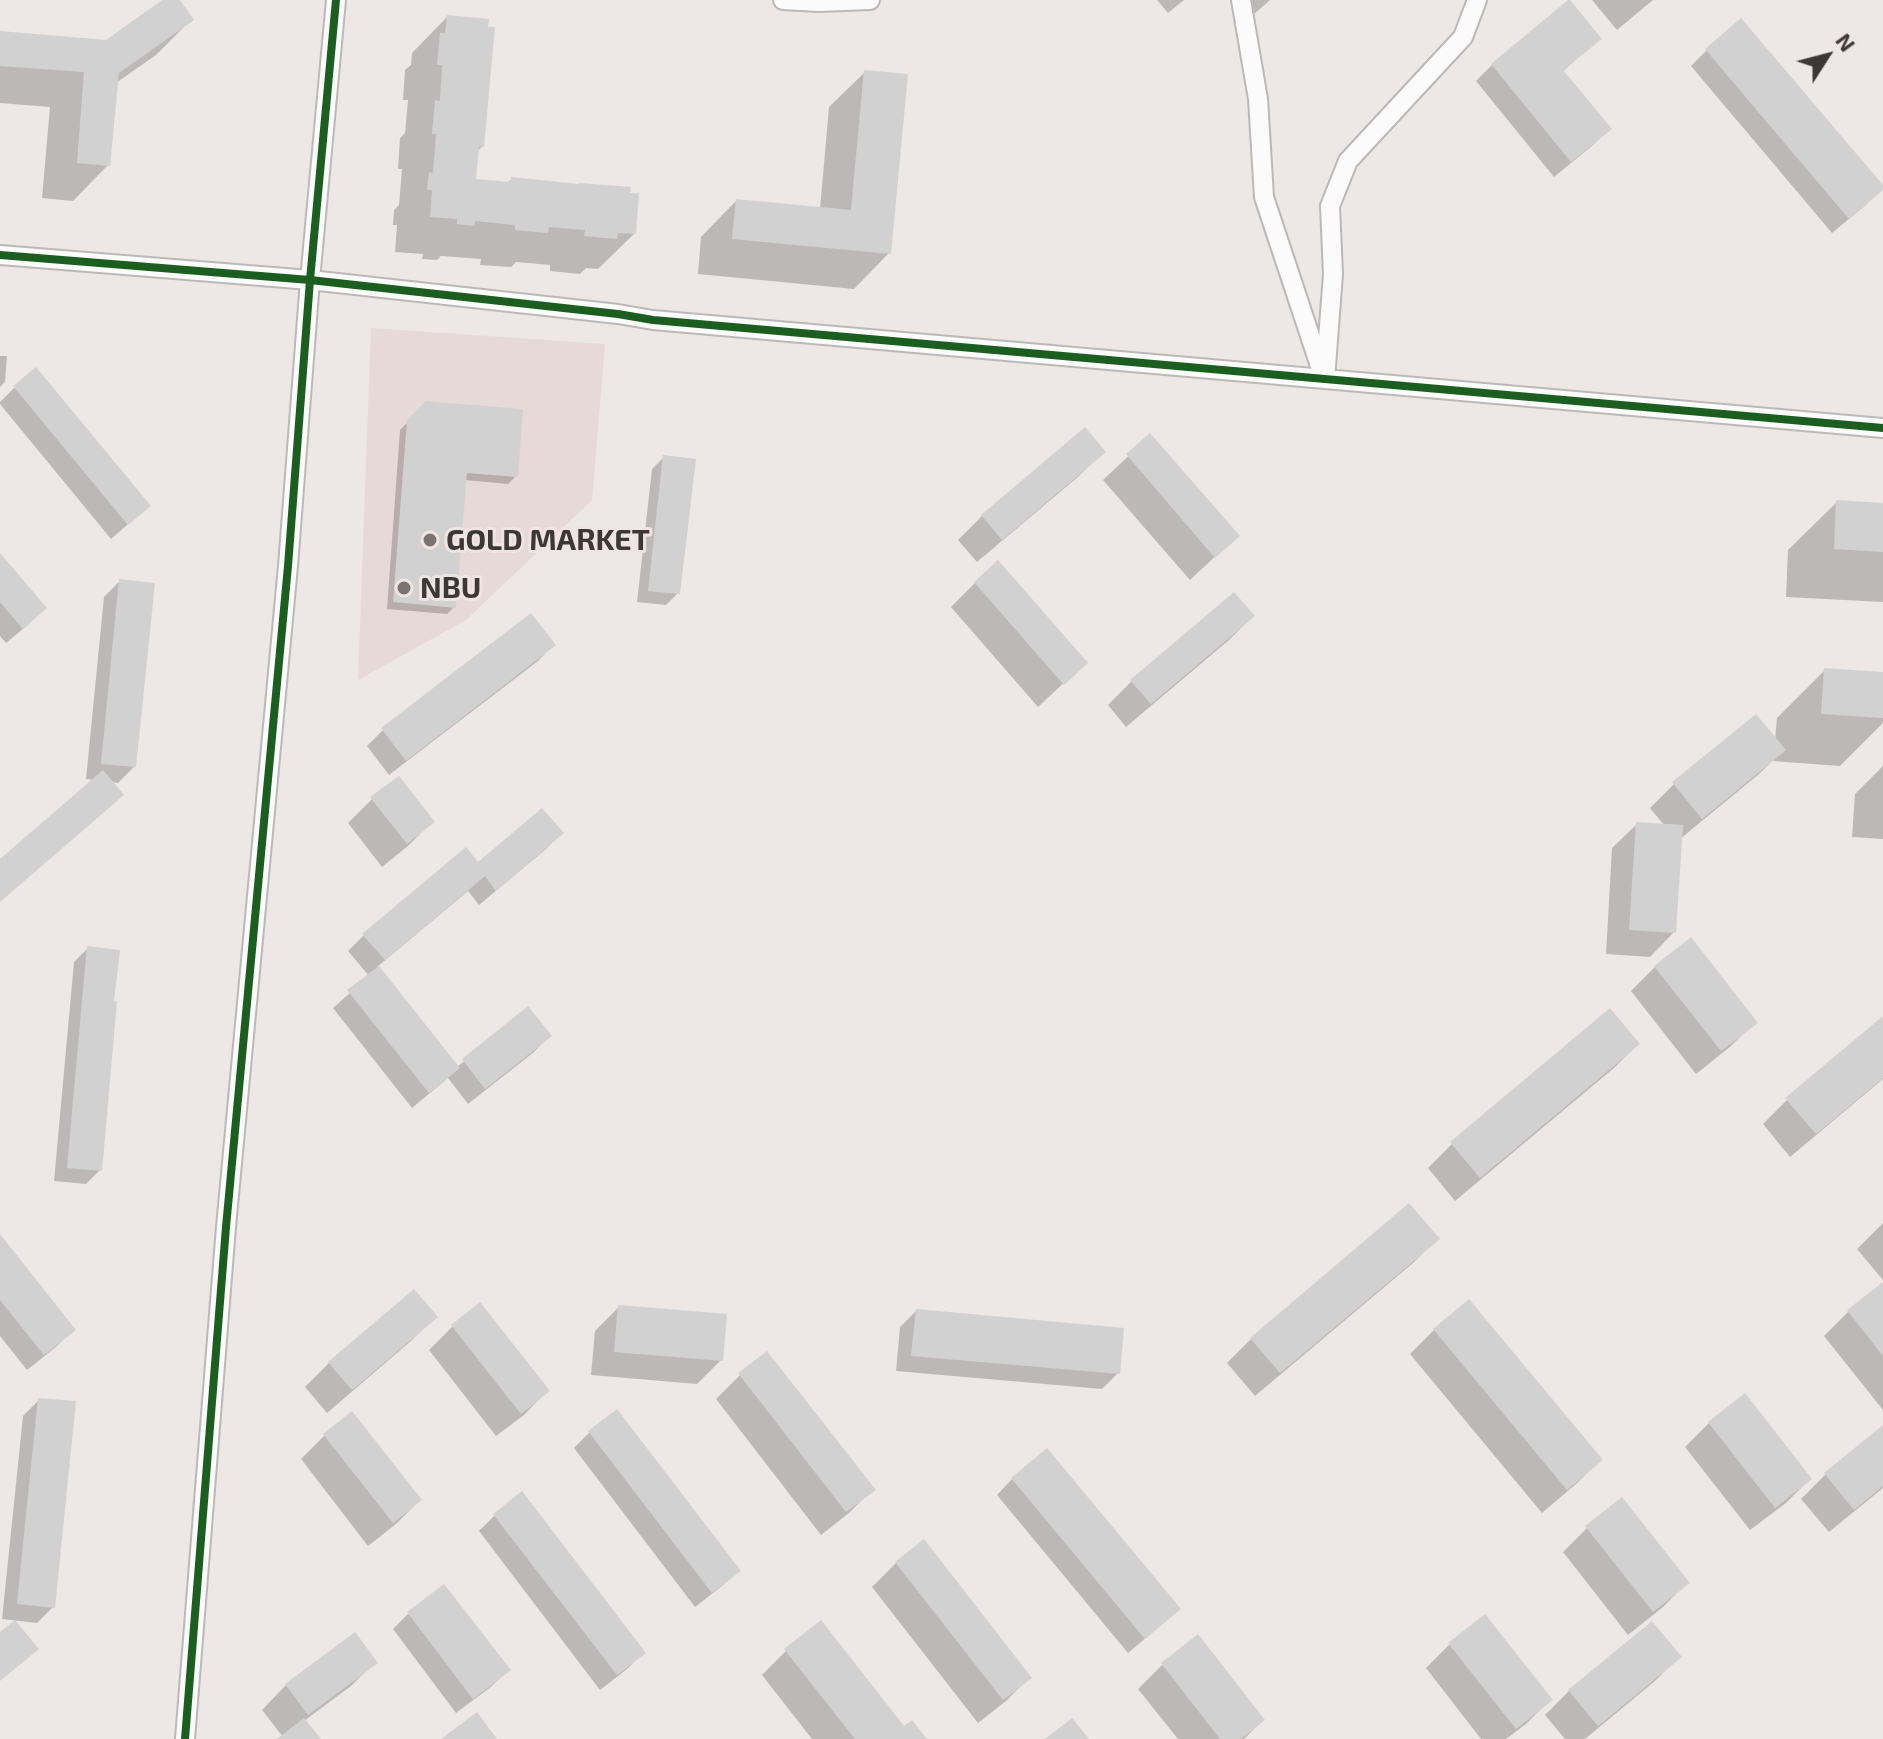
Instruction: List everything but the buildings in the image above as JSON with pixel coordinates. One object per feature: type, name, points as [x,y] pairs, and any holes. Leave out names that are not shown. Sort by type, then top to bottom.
[{"type":"street","points":[[185,1739],[226,1227],[288,566],[336,0]]},
{"type":"street","points":[[783,0],[870,0]]},
{"type":"street","points":[[1241,0],[1258,99],[1264,197],[1325,379]]},
{"type":"street","points":[[1325,379],[1333,274],[1330,206],[1348,161],[1463,37],[1477,0]]},
{"type":"street","points":[[0,255],[310,280],[653,320],[1883,428]]},
{"type":"shaded area","points":[[371,328],[605,344],[592,500],[466,620],[358,680]]},
{"type":"cycle path","points":[[185,1739],[226,1227],[288,566],[336,0]]},
{"type":"cycle path","points":[[0,255],[310,280],[653,320],[1883,428]]},
{"type":"place","name":"GOLD MARKET","points":[[430,540]]},
{"type":"place","name":"NBU","points":[[404,588]]}]
